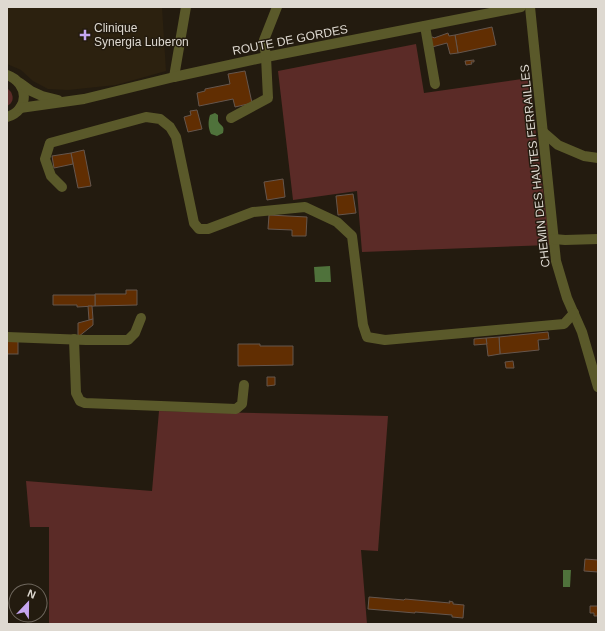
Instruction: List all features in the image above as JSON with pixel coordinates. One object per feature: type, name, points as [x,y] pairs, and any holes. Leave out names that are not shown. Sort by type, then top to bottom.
[{"type":"street","points":[[174,77],[186,7]]},
{"type":"street","points":[[231,118],[268,98],[264,40],[277,7]]},
{"type":"street","name":"ROUTE DE GORDES","points":[[20,108],[84,99],[266,57],[425,26],[494,10],[521,7]]},
{"type":"street","name":"CHEMIN DES HAUTES FERRAILLES","points":[[530,7],[556,261],[567,298],[582,332],[598,387]]},
{"type":"street","points":[[425,26],[435,84]]},
{"type":"street","name":"ROUTE DE GORDES","points":[[7,75],[14,78],[31,91],[42,96],[64,101]]},
{"type":"street","points":[[7,117],[13,115],[20,108],[23,102],[24,95],[20,83]]},
{"type":"street","points":[[62,187],[51,176],[45,159],[50,143],[146,117],[160,119],[170,127],[176,137],[194,223],[199,229],[208,228],[253,212],[305,207],[337,222],[352,236],[363,324],[367,336],[385,340],[564,324],[574,314]]},
{"type":"street","points":[[543,132],[558,145],[584,156],[598,158]]},
{"type":"street","points":[[554,239],[598,239]]},
{"type":"street","points":[[7,337],[128,340],[135,333],[141,318]]},
{"type":"street","points":[[74,339],[76,393],[80,401],[85,403],[236,409],[242,404],[244,385]]},
{"type":"shaded area","name":"Clinique Synergia Luberon","points":[[7,7],[162,7],[166,71],[116,85],[68,90],[48,89],[33,81],[21,70],[7,64]]},
{"type":"shaded area","points":[[416,44],[424,93],[529,78],[550,245],[362,252],[357,191],[293,200],[278,71]]},
{"type":"shaded area","points":[[7,88],[11,92],[13,98],[12,102],[7,106]]},
{"type":"shaded area","points":[[215,113],[218,115],[218,121],[223,129],[223,133],[217,136],[211,134],[209,129],[210,115]]},
{"type":"shaded area","points":[[330,266],[331,282],[315,282],[314,267]]},
{"type":"shaded area","points":[[159,411],[388,416],[378,551],[361,550],[367,624],[49,624],[49,527],[30,527],[26,481],[152,491]]},
{"type":"shaded area","points":[[563,570],[571,570],[570,587],[563,587]]},
{"type":"building","points":[[492,27],[496,45],[458,53],[455,35]]},
{"type":"building","points":[[448,33],[449,36],[455,35],[458,53],[450,54],[447,43],[432,47],[429,38],[434,38]]},
{"type":"building","points":[[474,60],[474,62],[471,62],[472,64],[466,65],[465,61]]},
{"type":"building","points":[[245,71],[252,103],[235,107],[233,99],[199,106],[197,93],[205,91],[205,89],[230,84],[228,74]]},
{"type":"building","points":[[197,110],[202,129],[188,132],[184,117],[191,115],[190,111]]},
{"type":"building","points":[[84,150],[91,186],[78,188],[71,153]]},
{"type":"building","points":[[71,153],[73,164],[54,168],[52,156]]},
{"type":"building","points":[[283,179],[285,197],[267,200],[264,182]]},
{"type":"building","points":[[353,194],[356,213],[338,215],[336,196]]},
{"type":"building","points":[[269,215],[307,217],[306,236],[292,236],[292,230],[268,229]]},
{"type":"building","points":[[126,290],[137,290],[137,305],[95,306],[95,294],[126,294]]},
{"type":"building","points":[[53,295],[95,295],[95,306],[77,307],[77,305],[53,305]]},
{"type":"building","points":[[88,306],[92,306],[93,319],[89,320]]},
{"type":"building","points":[[93,319],[93,325],[78,337],[78,323]]},
{"type":"building","points":[[548,332],[549,339],[538,340],[539,350],[500,354],[499,337]]},
{"type":"building","points":[[499,337],[500,354],[488,356],[486,338]]},
{"type":"building","points":[[486,338],[487,344],[474,345],[474,339]]},
{"type":"building","points":[[7,341],[18,341],[18,354],[7,354]]},
{"type":"building","points":[[238,344],[293,346],[293,365],[238,366]]},
{"type":"building","points":[[513,361],[514,368],[506,368],[505,362]]},
{"type":"building","points":[[267,377],[275,377],[275,385],[267,386]]},
{"type":"building","points":[[585,559],[598,560],[598,572],[584,571]]},
{"type":"building","points":[[369,597],[450,603],[449,601],[453,602],[453,604],[464,605],[463,618],[452,617],[452,615],[368,609]]},
{"type":"building","points":[[590,606],[598,606],[598,616],[594,616],[594,613],[590,613]]},
{"type":"place","name":"Clinique Synergia Luberon","points":[[85,35]]}]
